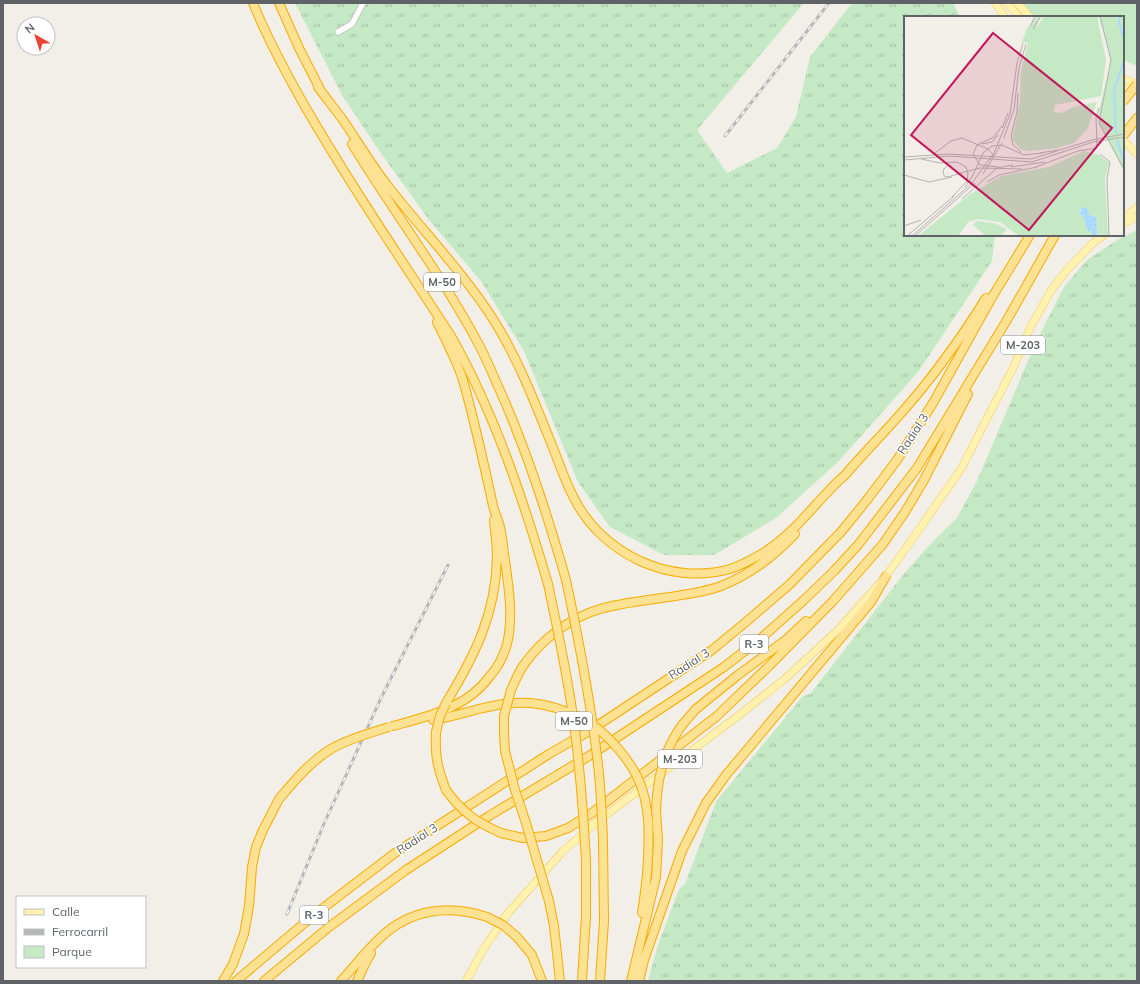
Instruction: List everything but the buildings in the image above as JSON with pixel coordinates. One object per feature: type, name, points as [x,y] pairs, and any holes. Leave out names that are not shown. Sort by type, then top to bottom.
[{"type":"highway","name":"M-50","points":[[253,3],[282,65],[322,137],[464,359],[497,430],[534,535],[548,584],[569,691],[581,785],[586,861],[586,916],[582,981]]},
{"type":"highway","name":"M-50","points":[[279,3],[318,87],[369,171],[455,302],[479,345],[518,434],[551,528],[566,580],[579,642],[598,766],[603,841],[604,921],[600,981]]},
{"type":"highway","points":[[1124,101],[1137,84]]},
{"type":"highway","points":[[318,87],[343,119],[366,155],[388,185],[462,276],[492,318],[516,361],[534,400],[574,499],[586,519],[606,540],[642,562],[681,573],[698,573],[729,569],[743,564],[765,552],[793,530],[904,410],[937,370],[964,334],[1025,236]]},
{"type":"highway","points":[[1124,135],[1137,118]]},
{"type":"highway","name":"Radial 3","points":[[236,981],[314,915],[395,853],[549,754],[586,733],[712,650],[790,585],[841,532],[897,460],[933,403],[1029,236]]},
{"type":"highway","name":"Radial 3","points":[[264,981],[330,927],[406,870],[489,816],[589,756],[724,667],[759,640],[804,600],[858,545],[888,508],[917,468],[1007,320],[1054,236]]},
{"type":"highway","points":[[430,304],[434,317],[461,377],[476,431],[492,505],[497,555],[492,606],[483,634],[470,662],[440,716],[436,732],[435,748],[438,769],[446,790],[454,802],[465,813],[482,825],[501,833],[523,838],[546,836],[568,828],[592,813],[717,716],[774,661],[859,573],[895,528],[924,480],[1007,320]]},
{"type":"highway","points":[[560,981],[554,926],[549,901],[526,823],[514,790],[505,751],[504,716],[511,690],[522,667],[538,646],[567,624],[598,610],[616,605],[700,592],[722,586],[740,577],[756,567],[787,543],[847,473]]},
{"type":"highway","points":[[631,981],[656,877],[658,840],[656,811],[657,788],[660,770],[668,749],[678,730],[696,709],[738,675],[787,639],[830,599],[881,543],[924,480]]},
{"type":"highway","points":[[223,981],[233,964],[244,934],[249,906],[252,867],[256,847],[278,798],[315,760],[332,749],[359,737],[431,715],[461,702],[481,687],[491,676],[507,644],[510,616],[508,582],[500,527],[492,505]]},
{"type":"highway","points":[[639,981],[644,960],[682,851],[706,803],[726,775],[871,602],[886,576]]},
{"type":"highway","points":[[391,726],[448,718],[494,706],[514,703],[541,704],[583,718],[618,748],[634,770],[643,791],[648,819],[649,839],[647,879],[636,958]]},
{"type":"highway","points":[[341,981],[389,930],[416,916],[435,911],[462,910],[488,917],[504,926],[517,937],[532,955],[542,981]]},
{"type":"highway","points":[[357,981],[374,949],[398,925]]},
{"type":"main road","points":[[995,3],[1004,16]]},
{"type":"main road","points":[[1007,3],[1018,16]]},
{"type":"main road","points":[[1017,3],[1029,16]]},
{"type":"main road","points":[[1124,78],[1137,84]]},
{"type":"main road","points":[[1124,87],[1137,91]]},
{"type":"main road","points":[[1124,141],[1137,154]]},
{"type":"main road","points":[[1124,218],[1137,207]]},
{"type":"main road","points":[[1124,224],[1137,217]]},
{"type":"main road","name":"M-203","points":[[466,981],[483,950],[508,913],[532,884],[563,852],[598,821],[786,678],[837,631],[886,576],[961,469],[1052,289],[1067,270],[1087,249],[1103,236]]},
{"type":"street","points":[[338,32],[352,24],[363,3]]},
{"type":"green space","points":[[295,3],[804,3],[697,130],[727,173],[777,148],[796,117],[810,57],[852,3],[953,3],[960,16],[904,16],[904,236],[995,236],[992,261],[918,372],[839,461],[776,518],[714,555],[664,555],[610,527],[578,482],[524,351],[481,281],[429,220],[380,152],[342,95]]},
{"type":"green space","points":[[1013,3],[1137,3],[1137,66],[1124,60],[1124,16],[1027,16]]},
{"type":"green space","points":[[1137,230],[1137,981],[648,981],[657,948],[679,889],[685,884],[717,799],[719,800],[718,799],[803,696],[810,694],[903,575],[934,540],[957,518],[977,481],[1036,342],[1064,287],[1087,260],[1119,239]]},
{"type":"railway","points":[[725,136],[829,3]]},
{"type":"railway","points":[[287,914],[323,826],[381,698],[448,565]]}]
